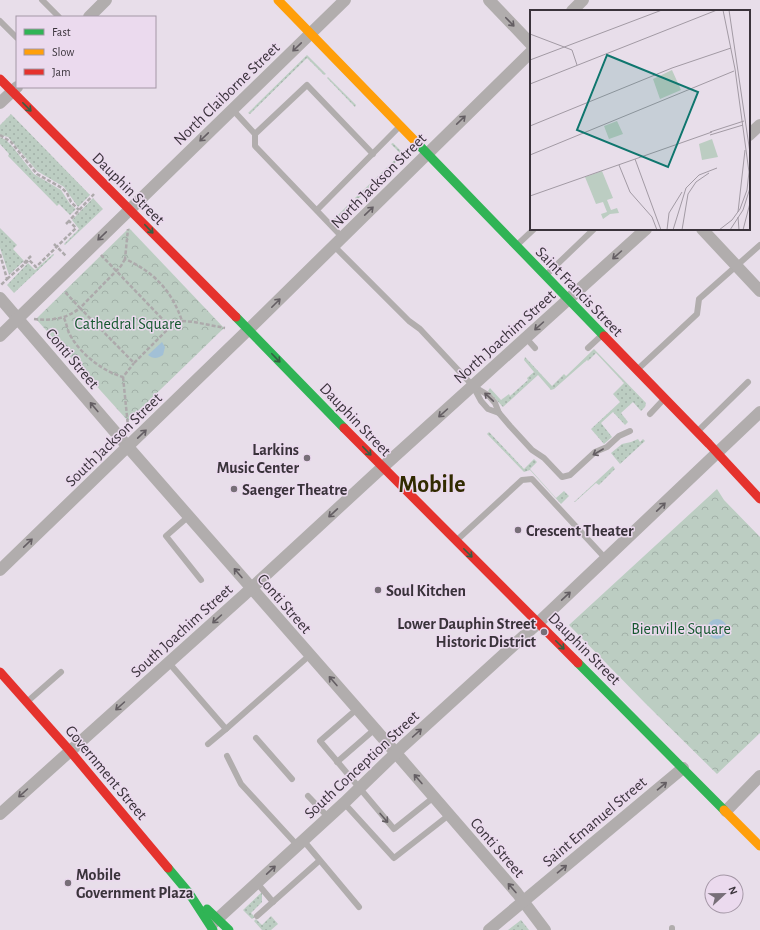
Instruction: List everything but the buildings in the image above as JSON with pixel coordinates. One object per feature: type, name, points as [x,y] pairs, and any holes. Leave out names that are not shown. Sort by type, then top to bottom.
[{"type":"street","points":[[90,16],[106,0]]},
{"type":"street","name":"Saint Francis Street","points":[[278,0],[697,432],[760,499]]},
{"type":"street","name":"North Claiborne Street","points":[[0,336],[232,109],[346,0]]},
{"type":"street","points":[[489,0],[530,43]]},
{"type":"street","points":[[573,10],[583,0]]},
{"type":"street","name":"North Jackson Street","points":[[248,330],[530,53]]},
{"type":"street","name":"Dauphin Street","points":[[0,79],[15,89],[104,184],[456,541],[760,846]]},
{"type":"street","points":[[0,103],[15,89]]},
{"type":"street","points":[[750,134],[760,125]]},
{"type":"street","name":"North Joachim Street","points":[[383,467],[645,230]]},
{"type":"street","points":[[703,230],[759,288]]},
{"type":"street","name":"Conti Street","points":[[0,298],[524,901],[545,930]]},
{"type":"street","name":"South Jackson Street","points":[[0,570],[248,330]]},
{"type":"street","name":"South Conception Street","points":[[212,925],[344,803],[395,752],[538,623],[760,412]]},
{"type":"street","name":"South Joachim Street","points":[[0,814],[252,588],[383,467]]},
{"type":"street","name":"Government Street","points":[[0,672],[70,751],[189,893],[212,925],[229,930]]},
{"type":"street","name":"Saint Emanuel Street","points":[[495,928],[524,901],[683,768]]},
{"type":"street","points":[[726,811],[760,776]]},
{"type":"street","name":"Government Street","points":[[196,902],[212,925]]},
{"type":"street","name":"Government Street","points":[[212,925],[229,919],[238,930]]},
{"type":"lane","points":[[42,0],[58,16]]},
{"type":"lane","points":[[0,21],[16,37]]},
{"type":"lane","points":[[255,134],[307,85],[373,154]]},
{"type":"lane","points":[[232,109],[255,134],[255,146],[342,237]]},
{"type":"lane","points":[[317,210],[400,126]]},
{"type":"lane","points":[[516,246],[533,230]]},
{"type":"lane","points":[[545,276],[593,230]]},
{"type":"lane","points":[[636,370],[697,314],[699,299],[760,245]]},
{"type":"lane","points":[[334,246],[409,321],[420,329],[473,386],[488,395],[495,403],[499,413],[532,450],[544,458],[562,477],[570,475],[595,452],[607,447],[619,436],[630,431]]},
{"type":"lane","points":[[588,348],[602,335]]},
{"type":"lane","points":[[526,338],[535,348]]},
{"type":"lane","points":[[697,432],[748,382]]},
{"type":"lane","points":[[650,414],[664,399]]},
{"type":"lane","points":[[456,541],[522,480],[532,479],[606,559]]},
{"type":"lane","points":[[189,516],[166,536],[201,580]]},
{"type":"lane","points":[[208,744],[310,655]]},
{"type":"lane","points":[[168,663],[226,729]]},
{"type":"lane","points":[[27,702],[61,672]]},
{"type":"lane","points":[[357,709],[320,741],[394,829],[434,797]]},
{"type":"lane","points":[[337,762],[375,729]]},
{"type":"lane","points":[[256,738],[292,779]]},
{"type":"lane","points":[[227,756],[241,784],[319,861],[359,907]]},
{"type":"lane","points":[[308,796],[328,818]]},
{"type":"lane","points":[[344,803],[394,858],[449,815]]},
{"type":"lane","points":[[257,916],[319,861]]},
{"type":"lane","points":[[256,883],[273,902]]},
{"type":"path","points":[[0,135],[11,142],[37,174],[62,188],[67,193],[71,202],[79,210]]},
{"type":"path","points":[[66,224],[104,184]]},
{"type":"path","points":[[29,260],[36,267],[57,247],[76,228],[69,221]]},
{"type":"path","points":[[32,319],[45,320],[64,318],[80,308],[116,272],[125,259],[129,225]]},
{"type":"path","points":[[54,244],[57,247]]},
{"type":"path","points":[[0,254],[7,279]]},
{"type":"path","points":[[99,254],[170,327]]},
{"type":"path","points":[[0,286],[10,276],[31,257],[12,276],[10,276]]},
{"type":"path","points":[[125,259],[139,265],[166,289],[176,305],[182,321]]},
{"type":"path","points":[[62,290],[134,363]]},
{"type":"path","points":[[64,318],[69,333],[83,351],[107,371],[123,377]]},
{"type":"path","points":[[128,426],[123,377],[134,363],[170,327],[175,323],[182,321],[229,329]]},
{"type":"green space","points":[[307,55],[326,74],[324,75],[307,58],[250,114],[248,113]]},
{"type":"green space","points":[[328,77],[356,105],[355,107],[327,78]]},
{"type":"green space","points":[[11,114],[90,195],[78,207],[64,187],[37,171],[8,137],[0,135],[0,125]]},
{"type":"green space","points":[[0,137],[12,146],[34,174],[61,190],[70,204],[76,209],[70,215],[59,204],[57,206],[8,156],[9,154],[0,144]]},
{"type":"green space","points":[[393,143],[404,154],[382,176],[380,174],[401,154],[391,144]]},
{"type":"green space","points":[[378,176],[380,178],[357,200],[355,198]]},
{"type":"green space","points":[[93,198],[103,209],[65,245],[64,244],[79,229],[72,220]]},
{"type":"green space","points":[[353,200],[355,202],[335,221],[334,219]]},
{"type":"green space","points":[[0,228],[17,245],[13,249],[24,261],[9,275],[0,248]]},
{"type":"green space","name":"Cathedral Square","points":[[129,228],[224,328],[128,421],[36,319]]},
{"type":"green space","points":[[53,254],[54,255],[14,293],[7,285],[28,263],[35,270]]},
{"type":"green space","points":[[594,349],[646,403],[645,407],[641,411],[633,402],[621,413],[628,422],[625,425],[613,412],[601,423],[612,437],[604,444],[591,429],[620,402],[613,394],[624,383],[596,353],[554,389],[551,390],[538,375],[503,407],[488,391],[490,388],[501,400],[509,394],[510,396],[528,380],[527,378],[534,372],[524,360],[525,357],[552,386],[564,374],[566,376]]},
{"type":"green space","points":[[489,432],[524,469],[534,459],[537,462],[530,469],[556,498],[564,491],[569,496],[561,504],[530,470],[524,472],[487,434]]},
{"type":"green space","points":[[638,439],[640,442],[643,439],[645,441],[620,464],[611,453],[622,444]]},
{"type":"green space","points":[[613,466],[615,469],[599,485],[596,483],[574,502]]},
{"type":"green space","name":"Bienville Square","points":[[717,489],[724,500],[760,537],[760,733],[717,774],[569,625]]},
{"type":"green space","points":[[262,892],[262,902],[251,913],[255,917],[252,919],[243,910]]},
{"type":"green space","points":[[271,916],[278,924],[271,930],[262,930],[254,921],[256,919],[262,925]]},
{"type":"green space","points":[[521,920],[529,930],[508,930]]},
{"type":"water","points":[[162,342],[165,347],[163,355],[155,358],[148,355]]},
{"type":"water","points":[[717,619],[724,622],[727,629],[724,636],[717,639],[710,636],[707,629],[710,622]]},
{"type":"traffic: fast","points":[[416,142],[604,336]]},
{"type":"traffic: fast","points":[[236,317],[344,428]]},
{"type":"traffic: fast","points":[[578,663],[724,810]]},
{"type":"traffic: fast","points":[[168,868],[189,893],[213,930]]},
{"type":"traffic: fast","points":[[207,909],[229,930]]},
{"type":"traffic: slow","points":[[278,0],[416,142]]},
{"type":"traffic: slow","points":[[724,810],[760,846]]},
{"type":"traffic: jam","points":[[0,79],[236,317]]},
{"type":"traffic: jam","points":[[604,336],[760,499]]},
{"type":"traffic: jam","points":[[344,428],[578,663]]},
{"type":"traffic: jam","points":[[0,672],[70,751],[168,868]]},
{"type":"place","name":"Larkins Music Center","points":[[307,458]]},
{"type":"place","name":"Saenger Theatre","points":[[234,489]]},
{"type":"place","name":"Crescent Theater","points":[[518,530]]},
{"type":"place","name":"Soul Kitchen","points":[[378,590]]},
{"type":"place","name":"Lower Dauphin Street Historic District","points":[[544,632]]},
{"type":"place","name":"Mobile Government Plaza","points":[[68,883]]},
{"type":"district","name":"Mobile","points":[[432,484]]}]
